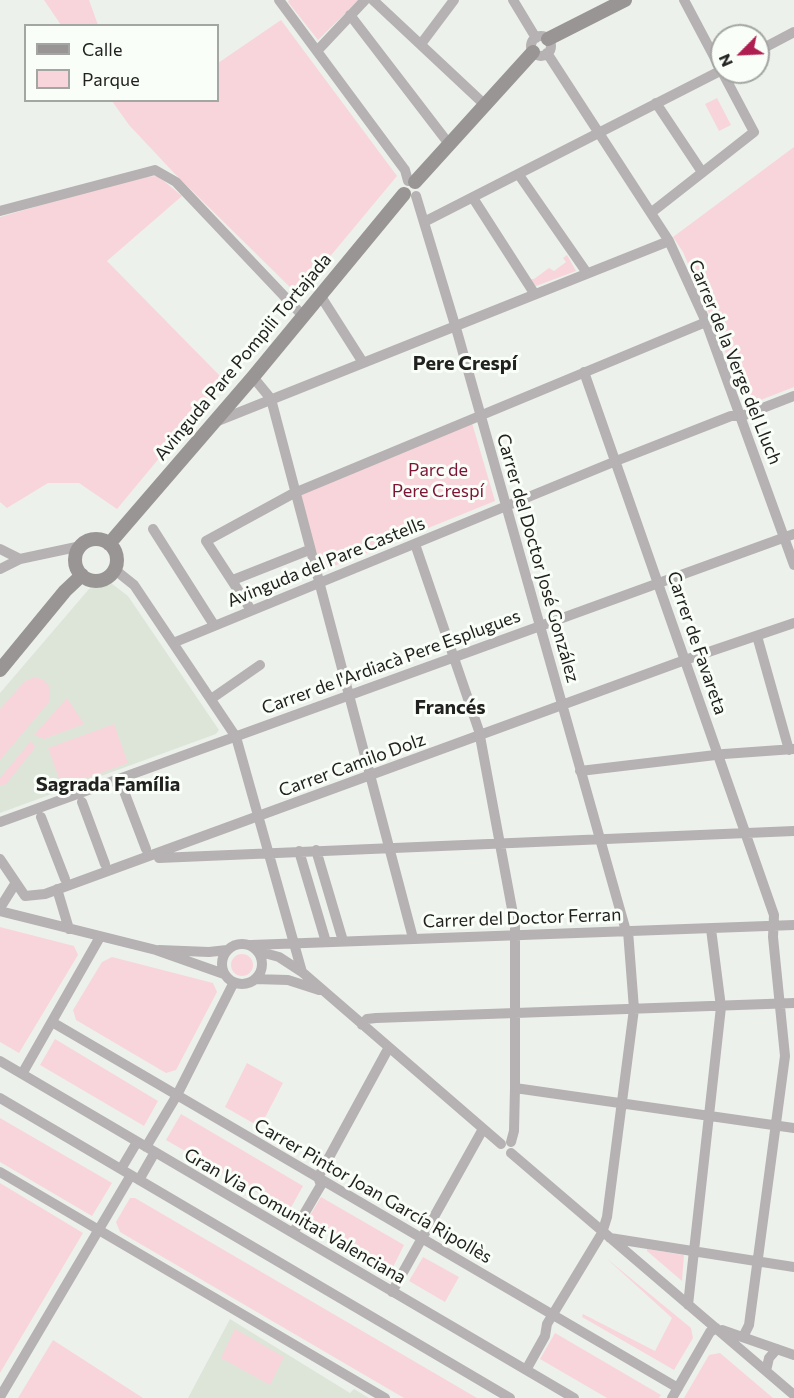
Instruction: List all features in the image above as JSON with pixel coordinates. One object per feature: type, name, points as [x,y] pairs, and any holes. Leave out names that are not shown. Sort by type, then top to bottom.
[{"type":"street","name":"Carrer del Doctor José González","points":[[279,0],[405,170],[456,325],[627,931],[634,1009],[606,1235],[550,1320],[545,1336],[526,1370]]},
{"type":"street","points":[[317,51],[365,0]]},
{"type":"street","points":[[373,0],[484,105]]},
{"type":"street","points":[[422,44],[454,0]]},
{"type":"street","points":[[541,45],[626,0]]},
{"type":"street","points":[[684,0],[710,49]]},
{"type":"street","name":"Carrer de la Verge del Lluch","points":[[513,1],[669,241],[706,322],[789,536],[794,565]]},
{"type":"street","points":[[350,15],[448,144]]},
{"type":"street","points":[[770,45],[794,32]]},
{"type":"street","name":"Avinguda Pare Pompili Tortajada","points":[[109,544],[253,377],[448,144],[541,45]]},
{"type":"street","points":[[424,222],[710,76]]},
{"type":"street","points":[[652,212],[754,132],[728,84]]},
{"type":"street","points":[[656,104],[702,172]]},
{"type":"street","points":[[0,211],[154,170],[176,182],[303,316]]},
{"type":"street","points":[[519,175],[587,273]]},
{"type":"street","points":[[473,198],[534,293]]},
{"type":"street","points":[[210,425],[534,293],[669,241]]},
{"type":"street","points":[[320,295],[362,362]]},
{"type":"street","points":[[251,610],[206,541],[294,493],[706,322]]},
{"type":"street","name":"Carrer de Favareta","points":[[584,372],[773,911],[772,937],[785,1056],[749,1325],[743,1337]]},
{"type":"street","points":[[253,377],[271,399],[413,938]]},
{"type":"street","name":"Avinguda del Pare Castells","points":[[173,643],[616,461],[731,416],[742,416],[794,396]]},
{"type":"street","points":[[153,529],[214,625]]},
{"type":"street","name":"Carrer de l'Ardiacà Pere Esplugues","points":[[0,822],[789,536]]},
{"type":"street","points":[[0,569],[20,559],[60,550],[78,551],[98,539],[109,544],[116,556],[114,569],[100,580],[82,575],[76,567],[78,551]]},
{"type":"street","points":[[415,544],[480,736],[516,935],[514,1131],[508,1146]]},
{"type":"street","points":[[0,549],[20,559]]},
{"type":"street","points":[[232,580],[309,550]]},
{"type":"street","points":[[114,569],[134,585],[236,737],[303,972]]},
{"type":"street","points":[[0,670],[65,591],[82,575]]},
{"type":"street","name":"Carrer Camilo Dolz","points":[[15,884],[28,897],[57,890],[686,660],[794,623]]},
{"type":"street","points":[[580,771],[792,749],[757,636]]},
{"type":"street","points":[[211,699],[260,665]]},
{"type":"street","points":[[122,786],[146,849]]},
{"type":"street","points":[[82,802],[105,864]]},
{"type":"street","points":[[41,817],[65,879]]},
{"type":"street","points":[[141,859],[794,831]]},
{"type":"street","points":[[316,850],[343,941]]},
{"type":"street","points":[[299,851],[326,942]]},
{"type":"street","points":[[0,859],[15,884],[0,909],[69,929],[156,950],[224,974],[234,982],[245,984],[255,979],[288,980],[322,991]]},
{"type":"street","points":[[57,890],[69,929]]},
{"type":"street","points":[[312,896],[328,892]]},
{"type":"street","name":"Carrer del Doctor Ferran","points":[[254,948],[413,938],[794,925]]},
{"type":"street","points":[[688,1305],[721,1007],[711,929]]},
{"type":"street","points":[[22,1074],[100,937]]},
{"type":"street","points":[[156,950],[208,952],[227,950],[239,944],[289,962],[483,1129],[508,1146],[606,1235],[794,1395]]},
{"type":"street","points":[[254,948],[262,962],[255,979]]},
{"type":"street","points":[[224,974],[222,962],[227,950]]},
{"type":"street","points":[[0,1397],[177,1095],[234,982]]},
{"type":"street","points":[[362,1025],[370,1018],[794,1003]]},
{"type":"street","name":"Carrer Pintor Joan García Ripollès","points":[[52,1022],[424,1238],[550,1320],[675,1393]]},
{"type":"street","points":[[293,1233],[321,1185],[318,1178],[388,1049]]},
{"type":"street","name":"Gran Via Comunitat Valenciana","points":[[0,1061],[574,1398]]},
{"type":"street","points":[[515,1088],[794,1128]]},
{"type":"street","points":[[0,1098],[510,1398]]},
{"type":"street","points":[[392,1292],[483,1129]]},
{"type":"street","points":[[130,1175],[146,1147]]},
{"type":"street","points":[[0,1172],[386,1398]]},
{"type":"street","points":[[606,1235],[794,1267]]},
{"type":"street","points":[[716,1328],[794,1355]]},
{"type":"street","points":[[675,1393],[704,1342],[716,1328]]},
{"type":"street","points":[[766,1371],[769,1358],[777,1349]]},
{"type":"shaded area","points":[[111,583],[128,596],[219,730],[216,734],[0,813],[0,693],[89,589]]},
{"type":"shaded area","points":[[230,1319],[350,1393],[354,1389],[369,1398],[188,1398]]},
{"type":"green space","points":[[44,0],[89,0],[98,24],[60,24]]},
{"type":"green space","points":[[289,0],[359,0],[318,40],[288,2]]},
{"type":"green space","points":[[281,20],[397,176],[298,295],[175,174],[129,125],[113,102],[219,102],[219,62]]},
{"type":"green space","points":[[717,98],[731,125],[719,131],[705,104]]},
{"type":"green space","points":[[794,147],[794,387],[748,405],[683,252],[673,237]]},
{"type":"green space","points":[[158,176],[182,196],[107,261],[224,380],[117,509],[79,483],[48,483],[7,508],[0,502],[0,217],[138,177]]},
{"type":"green space","points":[[567,255],[576,271],[536,286],[529,279],[534,279],[549,268],[554,271],[566,262],[563,258]]},
{"type":"green space","name":"Parc de Pere Crespí","points":[[472,423],[495,501],[322,571],[299,495]]},
{"type":"green space","points":[[35,677],[44,680],[50,687],[50,701],[0,760],[0,709],[25,681]]},
{"type":"green space","points":[[67,698],[84,724],[44,739],[34,735]]},
{"type":"green space","points":[[114,724],[128,763],[62,787],[48,748]]},
{"type":"green space","points":[[31,741],[35,746],[34,749],[6,784],[0,786],[0,778]]},
{"type":"green space","points":[[0,927],[74,946],[78,955],[19,1053],[0,1042]]},
{"type":"green space","points":[[242,954],[250,957],[253,965],[250,973],[242,976],[234,973],[231,965],[234,957]]},
{"type":"green space","points":[[112,957],[213,983],[217,992],[176,1070],[166,1073],[76,1020],[73,1010],[102,962]]},
{"type":"green space","points":[[55,1039],[158,1101],[144,1126],[40,1065]]},
{"type":"green space","points":[[247,1063],[283,1083],[260,1127],[225,1107]]},
{"type":"green space","points":[[181,1114],[303,1186],[289,1211],[166,1140]]},
{"type":"green space","points":[[0,1118],[112,1183],[92,1216],[0,1162]]},
{"type":"green space","points":[[0,1183],[83,1233],[0,1373]]},
{"type":"green space","points":[[321,1197],[404,1245],[391,1271],[306,1222]]},
{"type":"green space","points":[[130,1198],[135,1198],[477,1398],[404,1398],[120,1232],[116,1222]]},
{"type":"green space","points":[[647,1249],[684,1255],[682,1281],[647,1251]]},
{"type":"green space","points":[[423,1257],[459,1277],[445,1302],[409,1281]]},
{"type":"green space","points":[[606,1258],[691,1328],[693,1338],[674,1370],[582,1317],[583,1314],[655,1351],[672,1318]]},
{"type":"green space","points":[[235,1329],[284,1357],[270,1385],[221,1358]]},
{"type":"green space","points":[[555,1333],[661,1395],[659,1398],[607,1398],[540,1359]]},
{"type":"green space","points":[[53,1340],[143,1398],[18,1398]]},
{"type":"green space","points":[[720,1353],[773,1398],[684,1398],[709,1355]]},
{"type":"district","name":"Pere Crespí","points":[[465,363]]},
{"type":"district","name":"Francés","points":[[450,707]]},
{"type":"district","name":"Sagrada Família","points":[[108,784]]}]
